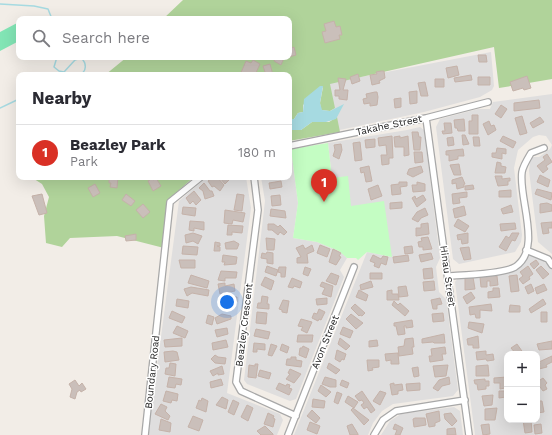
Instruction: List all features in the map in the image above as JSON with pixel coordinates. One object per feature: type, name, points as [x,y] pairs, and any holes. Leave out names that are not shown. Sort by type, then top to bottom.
[{"type":"street","name":"Takahe Street","points":[[292,145],[426,118],[488,102]]},
{"type":"street","name":"Hinau Street","points":[[426,118],[469,435]]},
{"type":"street","points":[[448,276],[501,271],[514,267],[521,262],[526,250],[529,236],[522,172],[531,153],[544,148]]},
{"type":"street","name":"Boundary Road","points":[[144,435],[170,202],[197,180]]},
{"type":"street","name":"Beazley Crescent","points":[[254,180],[258,210],[236,382],[241,392],[296,416]]},
{"type":"street","points":[[526,250],[548,259],[552,265]]},
{"type":"street","name":"Avon Street","points":[[296,416],[354,267]]},
{"type":"street","points":[[374,435],[383,420],[396,411],[465,400]]},
{"type":"street","points":[[288,435],[296,416]]},
{"type":"shaded area","points":[[491,52],[494,86],[492,90],[480,97],[424,112],[335,131],[329,83]]},
{"type":"shaded area","points":[[552,94],[552,145],[546,136],[539,135],[533,137],[518,150],[514,168],[522,235],[521,242],[515,252],[459,264],[453,259],[436,127],[440,119],[478,109],[490,109],[493,102]]},
{"type":"shaded area","points":[[420,127],[424,130],[440,258],[436,267],[439,292],[446,299],[458,390],[453,396],[393,404],[382,411],[373,423],[368,435],[294,435],[367,252],[392,257],[351,207],[332,178],[328,143]]},
{"type":"shaded area","points":[[552,145],[552,254],[538,242],[529,171],[530,162],[533,157],[539,157],[550,149]]},
{"type":"shaded area","points":[[292,157],[298,203],[293,238],[317,242],[339,251],[347,258],[340,270],[344,277],[296,399],[290,401],[247,384],[244,380],[265,201],[262,180],[292,180]]},
{"type":"shaded area","points":[[204,180],[246,180],[251,208],[227,393],[280,414],[283,420],[277,435],[148,435],[179,201]]},
{"type":"shaded area","points":[[529,253],[542,260],[552,268],[552,435],[475,435],[455,282],[459,277],[505,273],[516,269]]},
{"type":"shaded area","points":[[454,407],[460,411],[463,435],[381,435],[390,421],[401,414]]},
{"type":"green space","points":[[183,0],[552,0],[552,79],[499,88],[494,47],[330,84],[335,108],[330,111],[321,110],[320,103],[323,87],[303,105],[303,112],[298,113],[294,119],[292,119],[292,72],[109,72],[123,60],[292,60],[292,16],[166,16]]},
{"type":"green space","points":[[16,24],[16,43],[0,51],[0,32]]},
{"type":"green space","points":[[337,117],[340,132],[292,140],[292,130],[301,130],[312,122],[329,122]]},
{"type":"green space","points":[[328,143],[332,178],[348,176],[351,206],[384,201],[392,257],[367,252],[358,260],[356,258],[347,258],[339,251],[317,242],[293,238],[298,203],[292,149]]},
{"type":"green space","points":[[36,180],[191,180],[170,198],[164,248],[117,236],[70,238],[62,247],[46,243],[44,216],[49,197],[42,184]]},
{"type":"water","points":[[320,86],[323,86],[320,103],[322,110],[330,111],[344,104],[336,119],[326,122],[312,122],[301,130],[292,130],[292,119],[294,119],[298,113],[303,112],[304,99]]},
{"type":"building","points":[[334,21],[336,27],[340,26],[342,35],[339,35],[340,39],[325,43],[322,32],[326,31],[324,24]]},
{"type":"building","points":[[294,47],[296,55],[292,56],[292,48]]},
{"type":"building","points":[[478,55],[486,55],[487,62],[479,62]]},
{"type":"building","points":[[253,60],[260,64],[256,72],[241,72],[246,61],[251,63]]},
{"type":"building","points":[[274,60],[283,60],[281,65]]},
{"type":"building","points":[[270,64],[272,72],[265,72],[263,66]]},
{"type":"building","points":[[457,66],[459,75],[448,78],[446,68]]},
{"type":"building","points":[[384,71],[385,78],[379,81],[380,83],[372,85],[370,75],[377,74],[376,72]]},
{"type":"building","points":[[358,74],[360,81],[352,84],[350,77]]},
{"type":"building","points":[[471,75],[472,80],[455,82],[454,78]]},
{"type":"building","points":[[527,76],[531,88],[524,90],[523,88],[513,91],[510,82]]},
{"type":"building","points":[[478,77],[490,77],[490,85],[478,85]]},
{"type":"building","points":[[338,78],[346,79],[343,90],[348,90],[347,100],[339,99],[339,96],[335,96],[335,90],[340,90]]},
{"type":"building","points":[[435,79],[444,79],[444,87],[435,87]]},
{"type":"building","points":[[425,82],[428,96],[421,96],[418,83]]},
{"type":"building","points":[[417,91],[417,103],[410,104],[409,92]]},
{"type":"building","points":[[377,92],[378,97],[377,105],[370,106],[370,103],[364,104],[363,99],[367,98],[366,94]]},
{"type":"building","points":[[401,98],[401,107],[395,108],[394,99]]},
{"type":"building","points":[[539,100],[540,108],[514,111],[514,103]]},
{"type":"building","points":[[501,105],[507,109],[501,118],[495,114]]},
{"type":"building","points":[[472,115],[478,115],[478,134],[469,134],[469,121],[472,121]]},
{"type":"building","points":[[522,116],[527,133],[520,135],[515,118]]},
{"type":"building","points":[[540,117],[544,122],[533,128],[530,123]]},
{"type":"building","points":[[464,119],[465,131],[458,131],[457,128],[455,128],[454,120]]},
{"type":"building","points":[[489,121],[491,126],[494,125],[496,130],[488,135],[483,124]]},
{"type":"building","points":[[444,123],[451,123],[452,133],[443,134],[442,131],[445,131]]},
{"type":"building","points":[[412,132],[418,132],[419,137],[421,137],[420,150],[414,150]]},
{"type":"building","points":[[462,135],[465,135],[469,144],[463,145]]},
{"type":"building","points":[[392,136],[393,158],[389,158],[389,164],[382,165],[381,155],[387,155],[386,145],[379,146],[378,138]]},
{"type":"building","points":[[400,136],[400,138],[408,136],[409,155],[404,156],[404,147],[395,147],[394,137]]},
{"type":"building","points":[[503,136],[516,142],[513,148],[500,141]]},
{"type":"building","points":[[453,137],[454,145],[448,146],[447,138]]},
{"type":"building","points":[[473,137],[479,137],[480,146],[474,146]]},
{"type":"building","points":[[375,139],[375,147],[366,148],[365,140]]},
{"type":"building","points":[[360,142],[362,160],[355,161],[353,143]]},
{"type":"building","points":[[341,144],[342,150],[339,159],[333,156],[335,150],[334,145]]},
{"type":"building","points":[[497,148],[506,149],[506,154],[502,153],[502,159],[492,157],[492,153],[496,153]]},
{"type":"building","points":[[463,149],[464,156],[458,156],[458,159],[449,161],[449,155],[446,155],[446,151]]},
{"type":"building","points":[[414,152],[422,152],[423,162],[415,163]]},
{"type":"building","points":[[547,154],[552,162],[546,166],[548,169],[543,173],[537,166],[545,160],[543,157]]},
{"type":"building","points":[[497,162],[501,163],[501,166],[506,167],[505,173],[495,173]]},
{"type":"building","points":[[459,164],[461,175],[454,175],[450,165]]},
{"type":"building","points":[[369,166],[372,181],[366,182],[364,172],[361,173],[360,168]]},
{"type":"building","points":[[421,166],[423,172],[413,177],[407,174],[409,169]]},
{"type":"building","points":[[540,175],[550,180],[548,187],[537,182]]},
{"type":"building","points":[[495,176],[502,176],[502,179],[510,178],[508,185],[498,186]]},
{"type":"building","points":[[462,177],[465,184],[464,187],[457,189],[456,183],[452,184],[452,180]]},
{"type":"building","points":[[109,180],[118,180],[117,188],[110,187],[111,183],[109,183]]},
{"type":"building","points":[[157,180],[161,186],[153,191],[148,181]]},
{"type":"building","points":[[220,180],[224,185],[220,191],[214,186],[212,187],[208,181]]},
{"type":"building","points":[[222,180],[229,180],[225,184]]},
{"type":"building","points":[[281,181],[282,187],[270,189],[269,183]]},
{"type":"building","points":[[399,182],[407,182],[407,186],[400,187],[401,194],[392,195],[391,185],[399,184]]},
{"type":"building","points":[[417,182],[425,184],[425,191],[413,192],[412,185],[417,185]]},
{"type":"building","points":[[204,183],[210,191],[212,191],[214,196],[205,199],[203,191],[199,188]]},
{"type":"building","points":[[95,184],[100,193],[93,197],[88,188]]},
{"type":"building","points":[[378,185],[382,196],[371,200],[368,189]]},
{"type":"building","points":[[473,185],[474,189],[465,190],[465,186]]},
{"type":"building","points":[[537,189],[552,193],[551,200],[535,194]]},
{"type":"building","points":[[511,190],[511,197],[499,197],[499,191]]},
{"type":"building","points":[[194,191],[201,200],[196,205],[193,201],[190,204],[186,198]]},
{"type":"building","points":[[467,192],[467,197],[459,198],[460,203],[453,204],[452,194]]},
{"type":"building","points":[[42,194],[47,213],[39,215],[32,196]]},
{"type":"building","points":[[126,194],[135,201],[131,206],[122,200]]},
{"type":"building","points":[[237,194],[244,195],[242,211],[234,210]]},
{"type":"building","points":[[280,195],[281,205],[272,206],[271,196]]},
{"type":"building","points":[[423,195],[426,200],[417,207],[412,198],[415,196],[416,199]]},
{"type":"building","points":[[402,202],[402,208],[390,209],[390,203]]},
{"type":"building","points":[[547,203],[552,205],[552,211],[540,213],[540,204]]},
{"type":"building","points":[[143,204],[150,212],[143,218],[136,210]]},
{"type":"building","points":[[511,205],[513,212],[503,214],[501,209]]},
{"type":"building","points":[[464,206],[466,215],[455,218],[453,209]]},
{"type":"building","points":[[183,207],[196,208],[195,216],[182,214]]},
{"type":"building","points":[[425,208],[428,215],[421,218],[418,222],[412,219],[417,212]]},
{"type":"building","points":[[271,209],[285,211],[286,218],[270,216]]},
{"type":"building","points":[[225,210],[245,213],[243,222],[233,220],[232,224],[224,223]]},
{"type":"building","points":[[458,219],[469,226],[465,232],[454,226]]},
{"type":"building","points":[[190,221],[204,222],[204,230],[194,228],[194,231],[189,230]]},
{"type":"building","points":[[552,222],[552,228],[548,228],[549,233],[543,234],[541,223]]},
{"type":"building","points":[[428,223],[429,234],[416,236],[416,228],[421,228],[421,224]]},
{"type":"building","points":[[515,223],[516,229],[501,231],[500,224]]},
{"type":"building","points":[[268,224],[274,224],[278,227],[280,225],[287,232],[284,235],[280,232],[278,235],[272,230],[268,230]]},
{"type":"building","points":[[228,225],[243,226],[242,233],[232,232],[232,235],[227,235]]},
{"type":"building","points":[[193,233],[202,236],[198,244],[193,241],[186,243],[185,235]]},
{"type":"building","points":[[468,233],[468,243],[462,244],[461,239],[458,240],[457,235]]},
{"type":"building","points":[[512,233],[519,233],[515,241],[512,240],[506,251],[499,247],[506,236],[509,238]]},
{"type":"building","points":[[136,234],[136,240],[126,241],[125,236]]},
{"type":"building","points":[[428,237],[432,249],[423,250],[423,247],[419,247],[418,242],[422,241],[421,238]]},
{"type":"building","points":[[266,238],[275,239],[274,250],[267,250]]},
{"type":"building","points":[[234,241],[239,244],[237,249],[226,249],[225,243]]},
{"type":"building","points":[[215,242],[220,243],[220,246],[217,246],[220,247],[220,251],[214,251]]},
{"type":"building","points":[[303,245],[305,249],[312,245],[314,251],[307,254],[308,263],[297,263],[297,258],[301,257],[296,248]]},
{"type":"building","points":[[320,245],[330,249],[327,257],[317,253]]},
{"type":"building","points":[[183,246],[198,247],[197,255],[182,254]]},
{"type":"building","points":[[412,246],[413,253],[405,254],[404,247]]},
{"type":"building","points":[[469,247],[471,259],[464,260],[460,248]]},
{"type":"building","points":[[333,249],[341,253],[339,256],[341,257],[336,265],[329,262]]},
{"type":"building","points":[[267,252],[273,253],[273,264],[267,263],[267,259],[261,258],[262,253],[266,254]]},
{"type":"building","points":[[431,253],[433,259],[421,262],[419,255]]},
{"type":"building","points":[[223,255],[237,257],[236,264],[224,265],[225,262],[222,262]]},
{"type":"building","points":[[373,255],[381,259],[383,256],[388,257],[386,265],[381,263],[379,268],[374,266],[375,263],[370,261]]},
{"type":"building","points":[[408,255],[409,261],[394,263],[393,257]]},
{"type":"building","points":[[179,260],[195,260],[195,268],[181,268]]},
{"type":"building","points":[[536,260],[539,264],[534,269],[530,264]]},
{"type":"building","points":[[267,266],[278,270],[276,276],[265,272]]},
{"type":"building","points":[[528,266],[533,274],[529,277],[530,279],[523,284],[519,279],[523,276],[520,272]]},
{"type":"building","points":[[541,266],[549,274],[543,279],[536,270]]},
{"type":"building","points":[[279,267],[286,267],[285,277],[281,277],[281,273],[278,272]]},
{"type":"building","points":[[305,267],[311,269],[308,276],[303,274]]},
{"type":"building","points":[[432,268],[433,278],[424,279],[423,269]]},
{"type":"building","points":[[221,271],[237,272],[236,278],[225,278],[225,281],[218,280]]},
{"type":"building","points":[[331,273],[339,276],[336,285],[326,281]]},
{"type":"building","points":[[370,273],[382,273],[382,279],[370,279]]},
{"type":"building","points":[[191,275],[209,281],[207,288],[188,283]]},
{"type":"building","points":[[491,275],[497,276],[498,285],[490,286],[490,281],[487,281],[487,287],[481,287],[480,277]]},
{"type":"building","points":[[517,275],[519,291],[511,292],[509,276]]},
{"type":"building","points":[[265,277],[274,281],[271,290],[261,285]]},
{"type":"building","points":[[473,277],[475,289],[465,290],[465,278]]},
{"type":"building","points":[[292,278],[302,282],[300,288],[294,286],[293,288],[288,287]]},
{"type":"building","points":[[371,281],[373,287],[361,290],[360,285]]},
{"type":"building","points":[[434,281],[435,290],[424,291],[423,282]]},
{"type":"building","points":[[322,282],[333,286],[331,297],[322,294],[325,288],[320,286]]},
{"type":"building","points":[[225,283],[225,286],[234,284],[235,291],[220,294],[218,284]]},
{"type":"building","points":[[531,284],[534,291],[528,294],[525,287]]},
{"type":"building","points":[[544,284],[547,290],[537,294],[535,288]]},
{"type":"building","points":[[406,286],[408,296],[399,297],[398,287]]},
{"type":"building","points":[[191,287],[209,290],[208,296],[192,293],[187,296],[184,289]]},
{"type":"building","points":[[493,288],[499,288],[500,297],[488,298],[488,292],[493,291]]},
{"type":"building","points":[[359,290],[368,295],[366,301],[356,297]]},
{"type":"building","points":[[392,290],[392,294],[398,294],[399,300],[387,300],[387,291]]},
{"type":"building","points":[[471,292],[475,298],[467,304],[463,297]]},
{"type":"building","points":[[262,296],[268,297],[267,304],[269,304],[269,309],[257,308],[258,303],[261,303]]},
{"type":"building","points":[[225,297],[237,297],[237,302],[234,302],[233,309],[220,307],[220,300],[225,300]]},
{"type":"building","points":[[327,298],[327,304],[317,305],[316,299]]},
{"type":"building","points":[[440,298],[442,304],[437,305],[437,309],[433,309],[431,300]]},
{"type":"building","points":[[177,299],[189,301],[188,308],[176,306]]},
{"type":"building","points":[[543,299],[546,304],[531,313],[529,309]]},
{"type":"building","points":[[283,300],[289,301],[287,313],[282,312],[282,310],[279,309]]},
{"type":"building","points":[[394,301],[398,305],[400,303],[409,311],[405,316],[392,305]]},
{"type":"building","points":[[355,304],[365,313],[362,316],[359,316],[351,308]]},
{"type":"building","points":[[491,304],[492,311],[480,310],[480,318],[476,318],[475,314],[470,315],[469,307]]},
{"type":"building","points":[[510,305],[520,306],[520,312],[509,312]]},
{"type":"building","points":[[319,309],[325,312],[321,320],[319,319],[318,321],[312,318],[314,313],[317,314]]},
{"type":"building","points":[[172,311],[185,317],[182,323],[169,318]]},
{"type":"building","points":[[257,312],[267,313],[266,324],[256,323]]},
{"type":"building","points":[[541,312],[547,312],[547,322],[541,322]]},
{"type":"building","points":[[443,313],[444,321],[433,322],[432,314]]},
{"type":"building","points":[[222,314],[231,316],[231,319],[217,324],[215,318]]},
{"type":"building","points":[[351,314],[363,323],[356,329],[346,319]]},
{"type":"building","points":[[208,315],[214,317],[212,325],[206,323]]},
{"type":"building","points":[[301,319],[312,322],[307,333],[301,330],[303,327],[298,326]]},
{"type":"building","points":[[412,320],[413,327],[406,328],[406,326],[404,326],[405,334],[398,335],[394,323]]},
{"type":"building","points":[[469,322],[484,324],[482,333],[468,328]]},
{"type":"building","points":[[177,326],[188,331],[185,338],[173,333]]},
{"type":"building","points":[[343,327],[353,331],[350,338],[340,334]]},
{"type":"building","points":[[227,328],[228,334],[217,337],[215,330]]},
{"type":"building","points":[[256,329],[270,332],[268,339],[254,336]]},
{"type":"building","points":[[444,334],[445,343],[422,343],[422,339]]},
{"type":"building","points":[[298,335],[313,335],[312,342],[297,342]]},
{"type":"building","points":[[478,336],[479,348],[473,348],[473,345],[468,345],[467,339]]},
{"type":"building","points":[[182,338],[182,346],[165,347],[164,340]]},
{"type":"building","points":[[340,338],[350,346],[346,350],[338,344]]},
{"type":"building","points":[[413,338],[413,354],[399,356],[398,347],[404,346],[405,339]]},
{"type":"building","points":[[226,340],[228,347],[213,350],[212,343]]},
{"type":"building","points":[[377,340],[378,346],[369,347],[369,341]]},
{"type":"building","points":[[552,341],[552,349],[539,350],[537,344]]},
{"type":"building","points":[[254,343],[265,344],[265,350],[257,349],[257,352],[253,352]]},
{"type":"building","points":[[271,344],[277,346],[272,356],[268,355]]},
{"type":"building","points":[[282,344],[289,347],[287,353],[280,350]]},
{"type":"building","points":[[517,344],[522,351],[514,351],[511,348]]},
{"type":"building","points":[[303,346],[309,349],[306,358],[299,355],[300,348]]},
{"type":"building","points":[[445,347],[446,354],[442,354],[443,360],[430,362],[429,356],[432,356],[431,349]]},
{"type":"building","points":[[337,350],[346,354],[344,360],[342,359],[340,362],[335,359]]},
{"type":"building","points":[[486,351],[486,355],[493,354],[494,360],[477,360],[476,352]]},
{"type":"building","points":[[164,352],[177,352],[179,360],[165,362]]},
{"type":"building","points":[[398,353],[399,364],[391,364],[391,360],[386,361],[385,354]]},
{"type":"building","points":[[215,355],[226,358],[225,364],[215,363],[211,359]]},
{"type":"building","points":[[552,356],[552,362],[546,365],[547,367],[540,369],[540,362]]},
{"type":"building","points":[[291,357],[296,357],[296,360],[302,361],[301,367],[286,365],[287,359],[291,359]]},
{"type":"building","points":[[367,360],[379,360],[379,367],[372,368],[373,370],[368,371]]},
{"type":"building","points":[[170,363],[176,364],[175,376],[165,374],[166,368],[169,368]]},
{"type":"building","points":[[329,363],[340,370],[336,374],[327,368]]},
{"type":"building","points":[[255,364],[258,364],[256,378],[248,377],[249,365],[255,366]]},
{"type":"building","points":[[448,365],[446,376],[435,377],[433,366]]},
{"type":"building","points":[[488,365],[489,376],[476,376],[476,366]]},
{"type":"building","points":[[222,366],[224,374],[218,375],[218,373],[213,376],[210,371]]},
{"type":"building","points":[[418,367],[419,376],[414,377],[412,368]]},
{"type":"building","points":[[290,369],[301,374],[294,383],[286,379],[290,374],[288,373]]},
{"type":"building","points":[[260,370],[271,373],[269,379],[258,376]]},
{"type":"building","points":[[169,377],[182,379],[181,385],[176,384],[175,388],[167,387]]},
{"type":"building","points":[[325,377],[336,380],[336,387],[330,387],[322,384]]},
{"type":"building","points":[[449,377],[450,384],[442,386],[438,391],[433,388],[439,380]]},
{"type":"building","points":[[504,377],[504,388],[500,389],[500,383],[494,383],[494,378]]},
{"type":"building","points":[[543,378],[547,383],[545,385],[547,389],[543,391],[540,387],[540,380]]},
{"type":"building","points":[[221,379],[223,385],[211,388],[210,382]]},
{"type":"building","points":[[485,379],[485,381],[489,381],[489,386],[486,386],[486,389],[478,390],[477,384],[475,384],[474,380]]},
{"type":"building","points":[[75,380],[79,386],[82,383],[86,389],[81,392],[80,390],[77,392],[75,399],[70,397],[72,389],[69,384]]},
{"type":"building","points":[[342,380],[349,383],[347,388],[340,385]]},
{"type":"building","points":[[279,383],[286,386],[287,384],[290,385],[289,388],[292,389],[289,395],[276,389]]},
{"type":"building","points":[[394,383],[394,385],[402,384],[403,390],[398,391],[398,394],[392,395],[390,384]]},
{"type":"building","points":[[420,383],[420,390],[407,391],[406,384]]},
{"type":"building","points":[[321,385],[331,392],[326,397],[318,391]]},
{"type":"building","points":[[166,391],[178,394],[177,401],[172,400],[171,403],[163,401]]},
{"type":"building","points":[[362,391],[375,410],[371,413],[367,407],[364,409],[361,405],[364,403],[362,400],[359,401],[355,396]]},
{"type":"building","points":[[380,391],[386,393],[380,405],[373,401]]},
{"type":"building","points":[[499,391],[504,391],[504,397],[499,398]]},
{"type":"building","points":[[337,392],[342,394],[338,404],[334,402]]},
{"type":"building","points":[[493,395],[492,405],[484,406],[482,396]]},
{"type":"building","points":[[348,396],[358,402],[354,408],[345,402]]},
{"type":"building","points":[[222,397],[228,400],[226,409],[216,405]]},
{"type":"building","points":[[202,398],[208,401],[206,412],[196,408],[199,400],[201,401]]},
{"type":"building","points":[[313,399],[325,401],[324,408],[312,407]]},
{"type":"building","points":[[233,400],[239,403],[234,415],[228,412]]},
{"type":"building","points":[[540,401],[542,401],[544,412],[540,413]]},
{"type":"building","points":[[161,404],[167,407],[165,411],[170,416],[168,420],[155,414]]},
{"type":"building","points":[[247,405],[253,408],[248,421],[241,417]]},
{"type":"building","points":[[353,408],[369,420],[364,425],[351,410]]},
{"type":"building","points":[[497,408],[495,420],[485,420],[485,409]]},
{"type":"building","points":[[312,410],[320,418],[316,423],[307,416]]},
{"type":"building","points":[[439,411],[440,421],[435,423],[435,426],[429,427],[426,414]]},
{"type":"building","points":[[268,413],[274,416],[273,418],[275,419],[273,427],[264,424]]},
{"type":"building","points":[[451,413],[457,421],[452,426],[445,419],[444,414]]},
{"type":"building","points":[[193,416],[203,420],[199,431],[188,427]]},
{"type":"building","points":[[425,418],[426,425],[414,427],[413,419]]},
{"type":"building","points":[[161,419],[171,423],[170,432],[159,430]]},
{"type":"building","points":[[310,422],[320,426],[317,434],[307,430]]},
{"type":"building","points":[[523,423],[531,423],[532,432],[525,433]]},
{"type":"building","points":[[352,424],[358,435],[350,435],[347,426]]},
{"type":"building","points":[[395,424],[403,428],[400,435],[395,435],[397,430],[393,429]]},
{"type":"building","points":[[489,424],[490,434],[483,435],[481,425]]},
{"type":"building","points":[[541,424],[542,433],[535,434],[534,425]]},
{"type":"building","points":[[265,426],[273,435],[261,435],[257,431]]},
{"type":"building","points":[[455,428],[456,435],[447,435],[447,429]]},
{"type":"waterway","points":[[0,4],[34,6],[48,9],[51,16]]},
{"type":"waterway","points":[[56,60],[54,67],[59,71],[64,72]]},
{"type":"waterway","points":[[64,72],[75,60]]},
{"type":"waterway","points":[[83,60],[85,65],[84,72]]},
{"type":"waterway","points":[[0,108],[16,100]]},
{"type":"place","name":"Beazley Park","points":[[324,202]]}]
